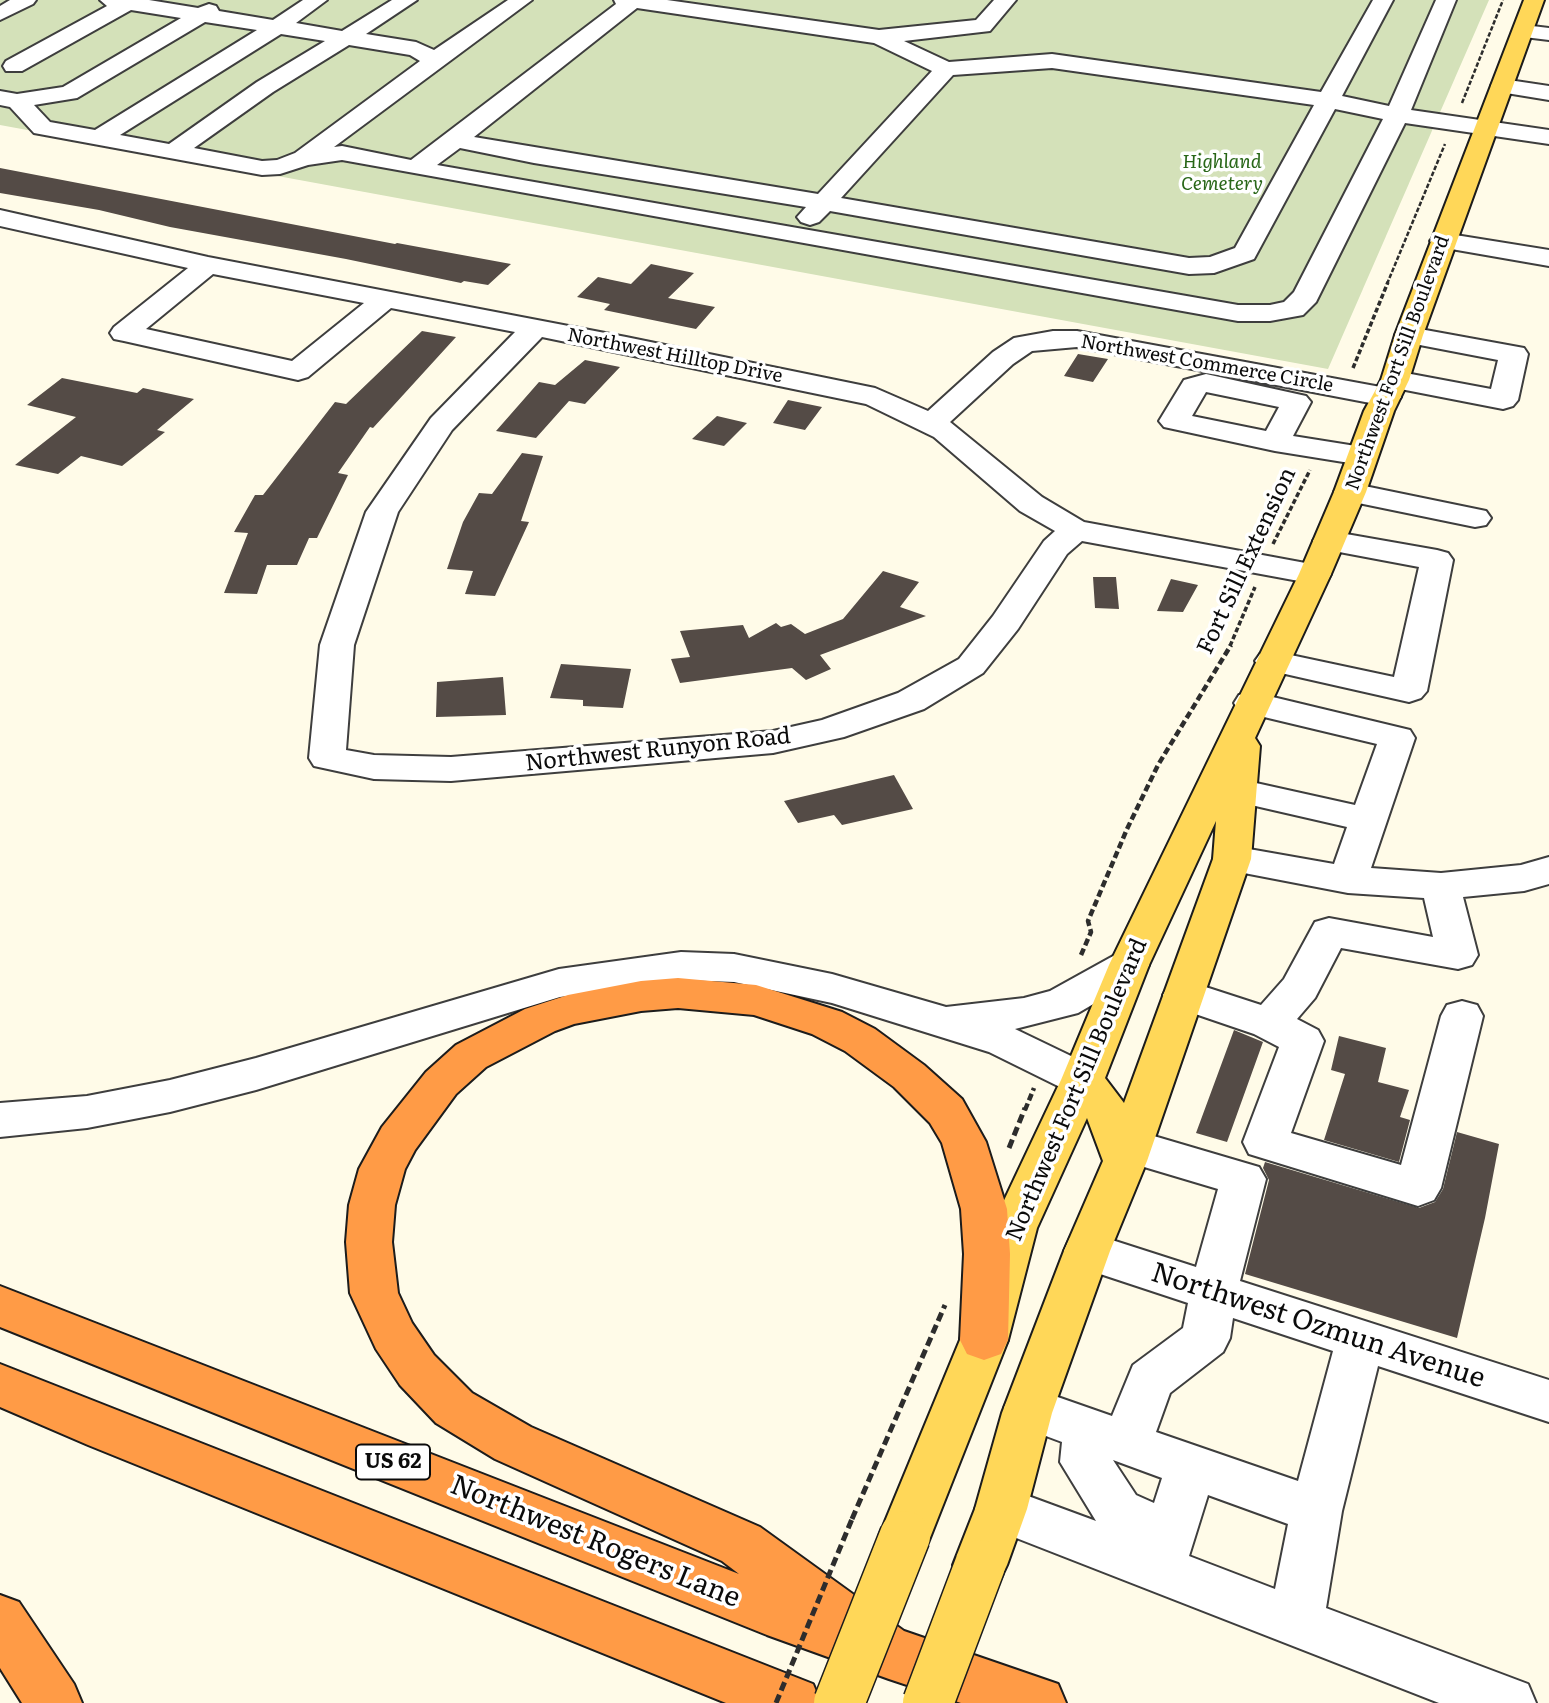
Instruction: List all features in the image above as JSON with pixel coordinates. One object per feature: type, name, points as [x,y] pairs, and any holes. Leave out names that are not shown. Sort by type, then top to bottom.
[{"type":"highway","points":[[889,1653],[741,1544],[513,1443],[454,1408],[417,1370],[393,1335],[374,1293],[369,1242],[372,1205],[382,1169],[398,1139],[434,1091],[471,1056],[518,1030],[568,1010],[631,997],[678,993],[756,1000],[827,1023],[860,1040],[909,1076],[946,1111],[964,1142],[984,1209],[987,1254],[984,1340]]},
{"type":"highway","name":"Northwest Rogers Lane","points":[[0,1306],[786,1617],[1038,1703]]},
{"type":"highway","points":[[0,1385],[144,1446],[793,1703]]},
{"type":"highway","points":[[0,1620],[54,1703]]},
{"type":"main road","name":"Northwest Fort Sill Boulevard","points":[[839,1703],[984,1340],[1014,1227],[1064,1070],[1129,965],[1315,573],[1390,388],[1534,0]]},
{"type":"main road","name":"Northwest Fort Sill Boulevard","points":[[928,1703],[1001,1509],[1029,1408],[1087,1251],[1127,1154],[1232,859],[1248,711]]},
{"type":"main road","points":[[1064,1070],[1106,1110],[1127,1154]]},
{"type":"street","points":[[0,14],[26,0]]},
{"type":"street","points":[[9,100],[69,93],[225,0]]},
{"type":"street","points":[[99,138],[213,69],[317,0]]},
{"type":"street","points":[[173,152],[265,87],[407,0]]},
{"type":"street","points":[[304,158],[435,52],[523,0]]},
{"type":"street","points":[[415,168],[457,139],[630,0],[879,37],[982,26],[1052,61]]},
{"type":"street","points":[[982,26],[1006,0]]},
{"type":"street","points":[[457,139],[481,147],[823,202],[1189,266],[1214,265],[1245,253],[1383,0]]},
{"type":"street","points":[[9,100],[42,128],[261,168],[280,167],[304,158],[342,153],[1238,313],[1270,313],[1293,309],[1306,296],[1397,115],[1446,0]]},
{"type":"street","points":[[7,65],[123,1],[435,52]]},
{"type":"street","points":[[1524,31],[1549,34]]},
{"type":"street","points":[[879,37],[946,69],[1052,61],[1328,100],[1397,115],[1549,137]]},
{"type":"street","points":[[7,65],[85,72],[112,67]]},
{"type":"street","points":[[794,234],[946,69]]},
{"type":"street","points":[[1502,86],[1549,93]]},
{"type":"street","points":[[342,153],[340,137],[344,128]]},
{"type":"street","name":"Northwest Hilltop Drive","points":[[0,219],[383,301],[535,328],[875,397],[945,431],[1031,504],[1075,530],[1315,573]]},
{"type":"street","points":[[1443,241],[1549,258]]},
{"type":"street","points":[[208,265],[124,333],[298,371],[383,301]]},
{"type":"street","name":"Northwest Runyon Road","points":[[535,328],[441,424],[382,512],[337,645],[327,758],[374,767],[452,769],[773,742],[831,729],[911,701],[971,666],[1006,622],[1055,548],[1075,530]]},
{"type":"street","name":"Northwest Commerce Circle","points":[[931,424],[1003,358],[1024,345],[1053,339],[1077,339],[1210,374],[1273,387],[1344,390],[1390,388],[1503,400],[1514,354],[1409,335]]},
{"type":"street","points":[[1210,374],[1194,386],[1174,421],[1275,442],[1362,456]]},
{"type":"street","points":[[1273,387],[1296,402],[1275,442]]},
{"type":"street","points":[[1350,492],[1475,518]]},
{"type":"street","points":[[1329,541],[1437,560],[1397,738],[1348,880]]},
{"type":"street","points":[[1272,661],[1409,691]]},
{"type":"street","points":[[1248,711],[1397,738]]},
{"type":"street","points":[[1238,790],[1368,820]]},
{"type":"street","points":[[1232,859],[1348,880],[1441,886],[1524,878],[1549,870]]},
{"type":"street","points":[[1269,1023],[1300,988],[1329,932],[1458,955],[1441,886]]},
{"type":"street","points":[[946,1022],[1024,1013],[1063,1003],[1129,965]]},
{"type":"street","points":[[0,1120],[87,1112],[170,1096],[256,1074],[559,983],[681,966],[734,968],[787,977],[1004,1041],[1064,1070]]},
{"type":"street","points":[[1184,995],[1269,1023],[1303,1041],[1265,1142],[1418,1188],[1462,1016]]},
{"type":"street","points":[[1127,1154],[1243,1179],[1213,1293],[1206,1338],[1150,1380],[1086,1462],[1118,1511],[1164,1552]]},
{"type":"street","name":"Northwest Ozmun Avenue","points":[[1087,1251],[1549,1401]]},
{"type":"street","points":[[1296,1622],[1316,1511],[1360,1340]]},
{"type":"street","points":[[1029,1408],[1316,1511]]},
{"type":"street","points":[[1164,1552],[1192,1466]]},
{"type":"street","points":[[1001,1509],[1164,1552],[1296,1622],[1508,1703]]},
{"type":"path","points":[[1344,390],[1503,0]]},
{"type":"path","name":"Fort Sill Extension","points":[[1063,1003],[1055,978],[1073,966],[1086,950],[1091,932],[1088,921],[1127,830],[1158,765],[1235,638],[1262,565],[1319,449]]},
{"type":"path","points":[[976,1184],[997,1175],[1064,1070]]},
{"type":"path","points":[[776,1703],[852,1519],[951,1293]]},
{"type":"green space","name":"Highland Cemetery","points":[[0,0],[1489,0],[1328,369],[0,125]]},
{"type":"building","points":[[0,168],[511,264],[488,285],[464,281],[461,283],[170,227],[99,210],[0,193]]},
{"type":"building","points":[[651,264],[694,273],[668,298],[715,307],[696,329],[604,310],[610,304],[577,297],[598,277],[631,284]]},
{"type":"building","points":[[422,331],[456,337],[373,428],[370,427],[338,473],[348,475],[317,538],[309,538],[297,565],[267,565],[257,594],[224,593],[248,533],[234,532],[255,495],[263,495],[335,402],[346,404]]},
{"type":"building","points":[[1078,354],[1108,359],[1093,382],[1064,376]]},
{"type":"building","points":[[585,360],[620,367],[585,404],[569,401],[536,438],[496,431],[539,382],[555,385]]},
{"type":"building","points":[[62,378],[137,393],[143,388],[194,399],[157,430],[165,432],[122,466],[81,456],[58,474],[15,465],[76,417],[27,405]]},
{"type":"building","points":[[788,400],[822,407],[805,430],[773,423]]},
{"type":"building","points":[[717,416],[747,423],[724,446],[692,439]]},
{"type":"building","points":[[522,453],[543,456],[521,521],[529,522],[495,596],[465,594],[473,571],[447,569],[463,522],[479,493],[492,494]]},
{"type":"building","points":[[883,571],[919,582],[900,607],[926,616],[820,655],[831,669],[806,680],[792,668],[680,683],[671,659],[690,657],[680,631],[743,625],[749,638],[776,623],[781,627],[791,624],[805,634],[843,619]]},
{"type":"building","points":[[1093,577],[1116,577],[1119,609],[1095,608]]},
{"type":"building","points":[[1171,579],[1198,585],[1183,612],[1157,611]]},
{"type":"building","points":[[561,664],[631,669],[623,708],[583,706],[583,700],[550,698]]},
{"type":"building","points":[[503,677],[506,715],[436,717],[437,682]]},
{"type":"building","points":[[894,775],[913,809],[842,825],[834,815],[798,823],[784,801]]},
{"type":"building","points":[[1234,1030],[1263,1042],[1227,1142],[1196,1133]]},
{"type":"building","points":[[1339,1036],[1386,1048],[1378,1082],[1409,1090],[1400,1117],[1410,1120],[1399,1162],[1324,1140],[1345,1074],[1331,1070]]},
{"type":"building","points":[[1457,1132],[1499,1144],[1457,1338],[1245,1274],[1269,1180],[1263,1168],[1265,1162],[1419,1208],[1435,1202],[1443,1189]]}]
